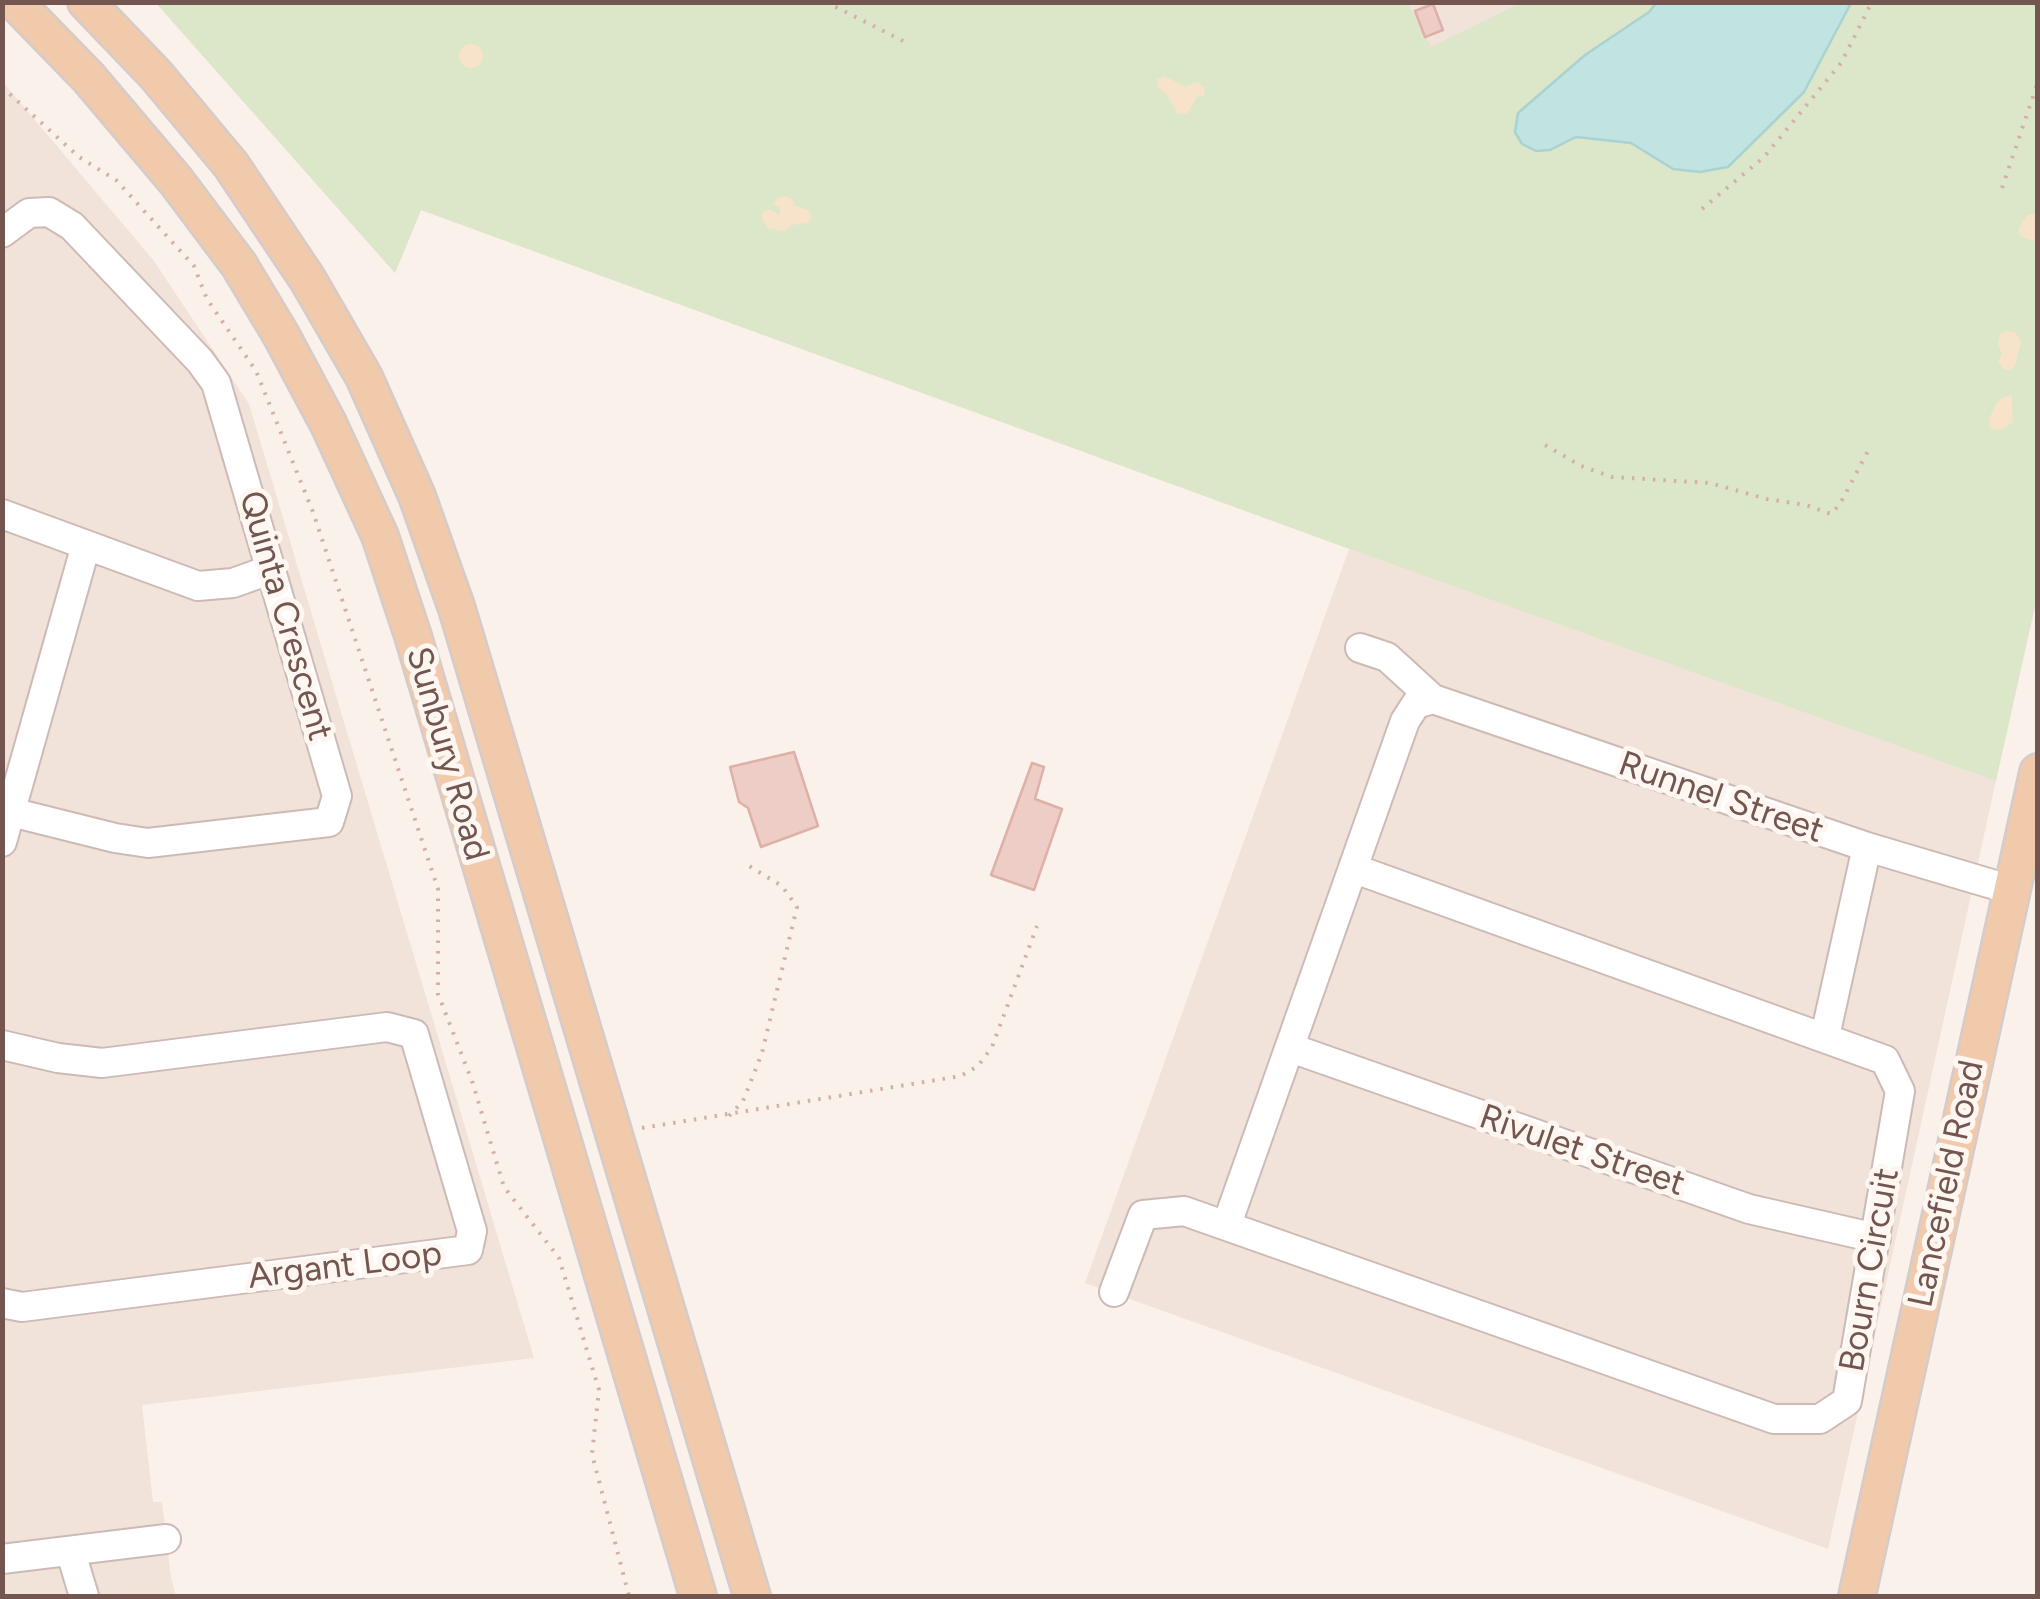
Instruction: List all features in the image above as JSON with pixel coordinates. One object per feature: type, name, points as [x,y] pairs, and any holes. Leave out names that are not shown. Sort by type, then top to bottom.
[{"type":"main road","name":"Sunbury Road","points":[[15,2],[88,78],[176,181],[239,265],[329,425],[380,536],[698,1596]]},
{"type":"main road","name":"Sunbury Road","points":[[86,2],[156,75],[230,164],[308,280],[364,377],[417,496],[457,609],[752,1596]]},
{"type":"main road","name":"Lancefield Road","points":[[1857,1596],[2038,772]]},
{"type":"street","name":"Quinta Crescent","points":[[2,233],[29,213],[49,212],[72,226],[200,361],[216,383],[337,796],[328,822],[148,843],[11,812]]},
{"type":"street","points":[[2,514],[198,586],[233,582],[272,570]]},
{"type":"street","points":[[2,842],[86,545]]},
{"type":"street","name":"Runnel Street","points":[[1360,648],[1387,657],[1434,699],[1866,847],[2012,890]]},
{"type":"street","points":[[1227,1224],[1404,721],[1416,704],[1434,699]]},
{"type":"street","points":[[1824,1036],[1866,847]]},
{"type":"street","name":"Bourn Circuit","points":[[1114,1292],[1143,1215],[1184,1211],[1774,1419],[1820,1419],[1847,1401],[1900,1091],[1886,1060],[1355,869]]},
{"type":"street","name":"Argant Loop","points":[[2,1045],[102,1063],[387,1028],[414,1034],[472,1231],[468,1250],[4,1307]]},
{"type":"street","name":"Rivulet Street","points":[[1291,1048],[1749,1209],[1876,1238]]},
{"type":"street","points":[[2,1559],[166,1539]]},
{"type":"street","points":[[70,1553],[84,1596]]},
{"type":"path","points":[[826,2],[907,43]]},
{"type":"path","points":[[1702,209],[1735,184],[1792,124],[1841,63],[1872,2]]},
{"type":"path","points":[[2002,188],[2038,82]]},
{"type":"path","points":[[2,87],[79,157],[116,180],[194,266],[208,300],[256,371],[312,512],[438,889],[438,994],[472,1082],[504,1187],[560,1258],[600,1390],[592,1454],[629,1596]]},
{"type":"path","points":[[1545,446],[1581,466],[1612,477],[1710,483],[1831,514],[1868,451]]},
{"type":"path","points":[[729,1116],[743,1101],[762,1053],[796,907],[782,886],[746,864]]},
{"type":"path","points":[[613,1132],[961,1076],[978,1066],[992,1047],[1037,926]]},
{"type":"shaded area","points":[[156,3],[2037,3],[2037,593],[1828,1549],[1085,1283],[1349,549],[421,210],[395,273]]},
{"type":"shaded area","points":[[2,81],[154,261],[249,404],[534,1358],[142,1405],[153,1502],[162,1502],[176,1596],[3,1596]]},
{"type":"green space","points":[[1407,2],[1431,47],[1520,3],[2037,3],[2038,593],[1996,781],[421,210],[395,273],[156,3]]},
{"type":"sand","points":[[471,44],[483,56],[471,68],[459,56]]},
{"type":"sand","points":[[1165,76],[1185,87],[1198,82],[1205,95],[1197,97],[1187,113],[1178,114],[1157,86],[1157,79]]},
{"type":"sand","points":[[785,196],[793,199],[795,206],[809,210],[812,218],[785,231],[768,228],[762,213],[768,209],[780,215],[780,208],[773,204]]},
{"type":"sand","points":[[2037,214],[2037,242],[2021,237],[2018,230],[2023,221],[2028,215]]},
{"type":"sand","points":[[2015,332],[2021,341],[2011,370],[2003,369],[1998,361],[2002,355],[2000,334]]},
{"type":"sand","points":[[2012,395],[2013,422],[2002,430],[1989,429],[1996,404]]},
{"type":"water","points":[[1657,2],[1851,3],[1804,92],[1728,167],[1700,172],[1673,169],[1631,143],[1576,137],[1550,150],[1536,151],[1522,144],[1515,132],[1518,113],[1585,55],[1649,12]]},
{"type":"building","points":[[1433,4],[1443,30],[1425,37],[1415,11]]},
{"type":"building","points":[[794,752],[818,826],[761,847],[748,808],[739,802],[730,767]]},
{"type":"building","points":[[1032,763],[1044,767],[1035,799],[1062,809],[1034,890],[991,875]]}]
